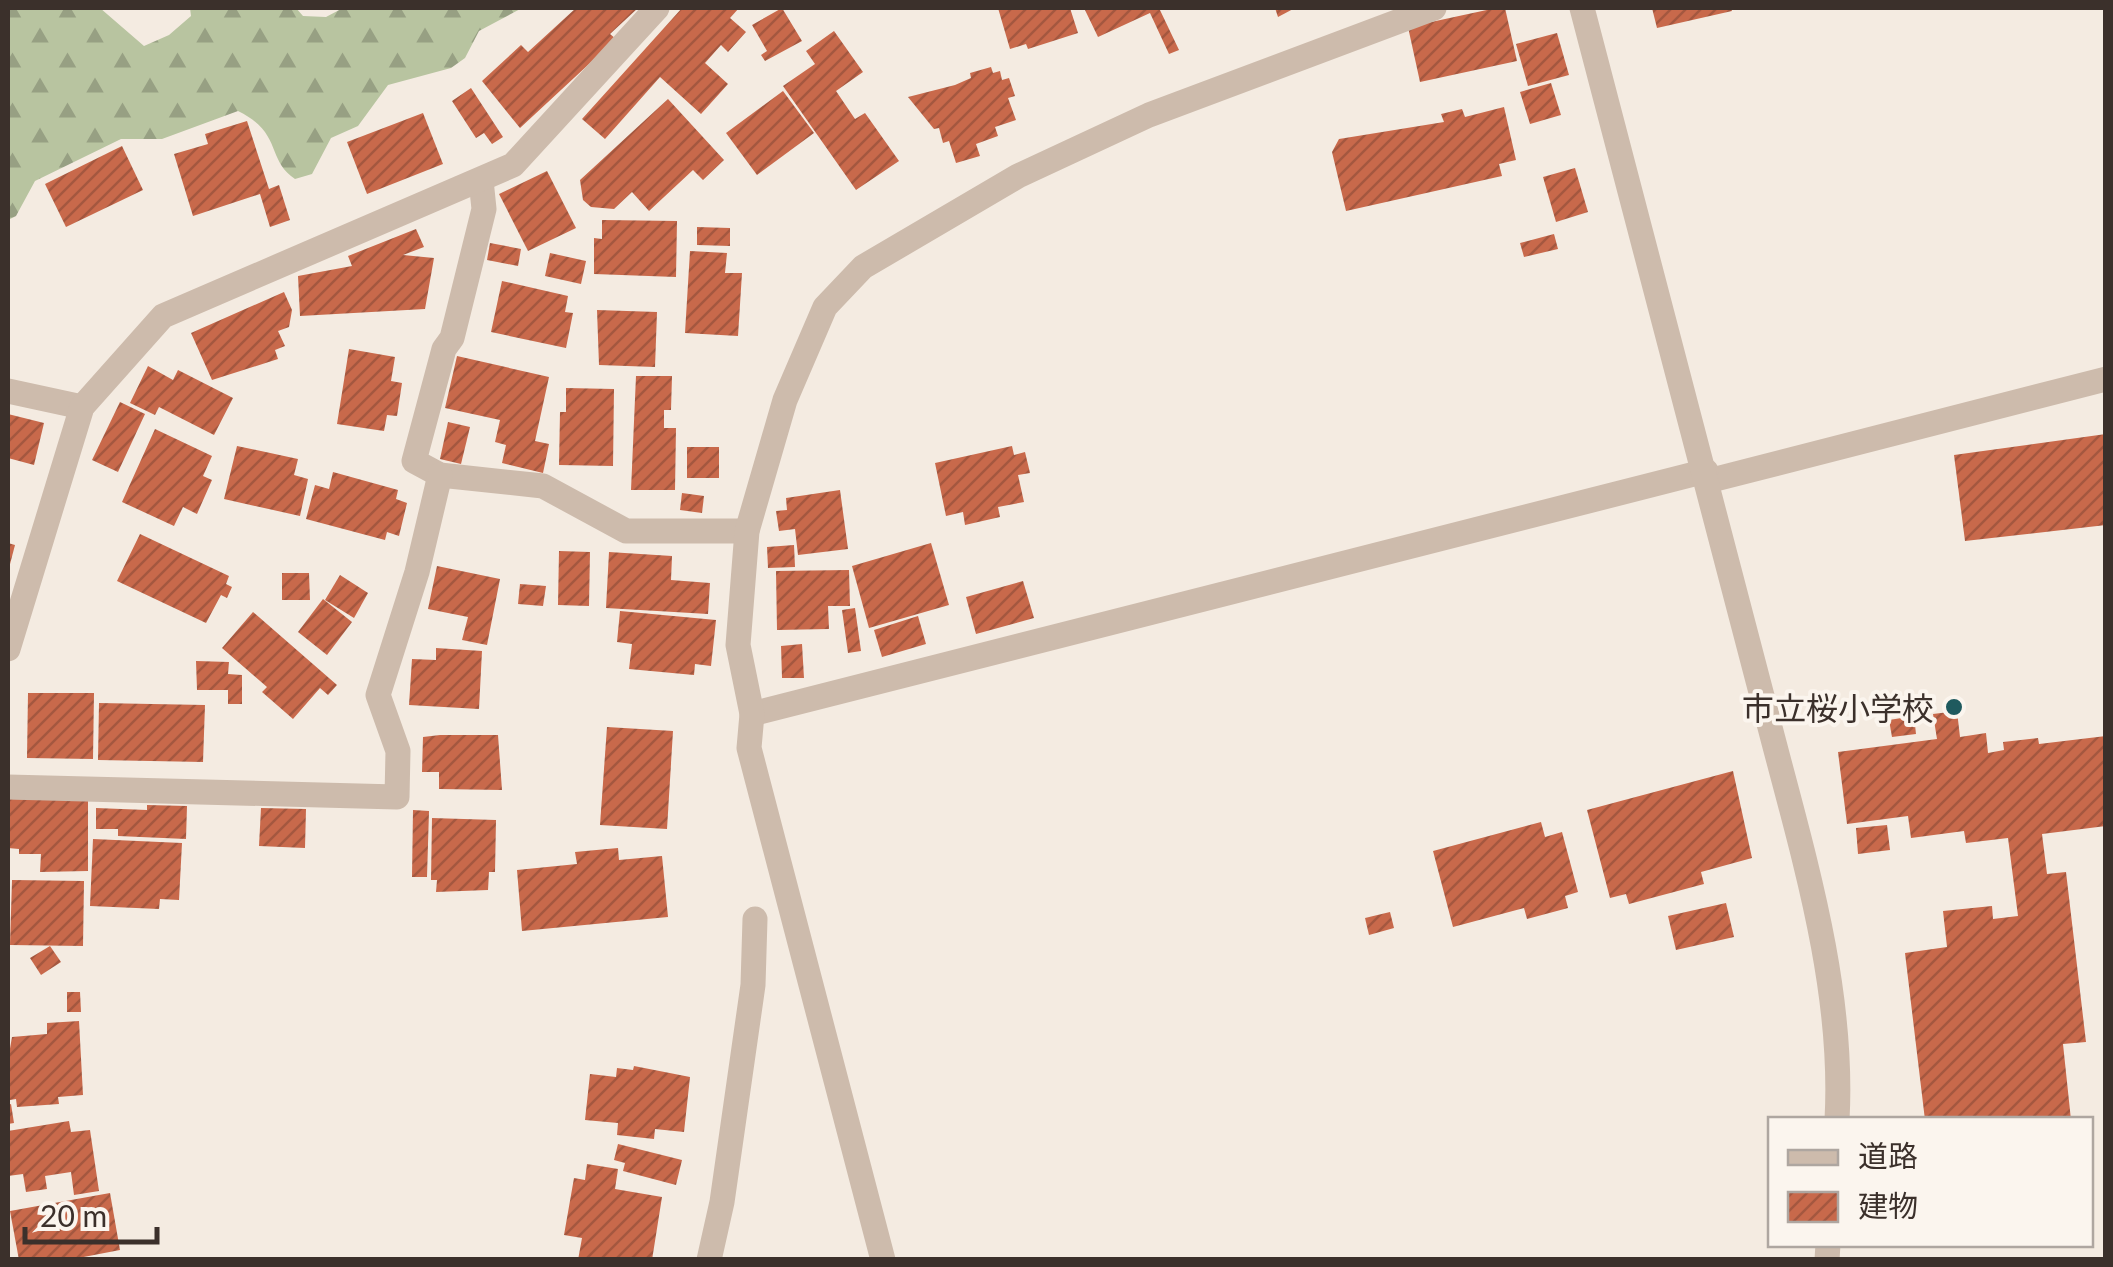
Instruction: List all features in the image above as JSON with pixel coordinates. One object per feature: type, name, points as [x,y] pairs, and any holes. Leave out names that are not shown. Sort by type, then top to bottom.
[{"type":"street","points":[[8,649],[82,408],[164,316],[513,164],[657,8]]},
{"type":"street","points":[[883,1260],[749,748],[752,714],[738,645],[747,531],[785,400],[825,306],[863,267],[1018,176],[1148,115],[1434,8]]},
{"type":"street","points":[[1582,8],[1707,476],[1827,967],[1839,1075],[1836,1117]]},
{"type":"street","points":[[482,180],[484,208],[452,338],[444,349],[414,460],[440,475],[543,486],[626,531],[747,531]]},
{"type":"street","points":[[752,714],[2106,379]]},
{"type":"street","points":[[8,391],[82,408]]},
{"type":"street","points":[[8,787],[397,797],[398,751],[378,695],[417,572],[440,475]]},
{"type":"street","points":[[709,1260],[722,1202],[753,985],[755,919]]},
{"type":"green space","points":[[8,8],[100,8],[144,46],[169,35],[191,16],[190,8],[296,8],[303,16],[326,17],[343,8],[522,8],[479,31],[465,58],[451,68],[388,85],[358,126],[331,138],[312,174],[295,179],[286,172],[262,128],[238,111],[162,139],[121,139],[35,181],[16,216],[8,220]]},
{"type":"building","points":[[576,8],[638,8],[610,34],[616,39],[520,128],[482,81],[521,45],[528,52]]},
{"type":"building","points":[[682,8],[739,8],[730,18],[746,32],[728,52],[721,45],[705,63],[728,84],[701,114],[660,77],[605,139],[582,119]]},
{"type":"building","points":[[782,8],[802,41],[765,61],[761,55],[767,51],[752,25]]},
{"type":"building","points":[[998,8],[1070,8],[1078,33],[1028,49],[1026,44],[1010,49]]},
{"type":"building","points":[[1084,8],[1159,8],[1179,50],[1169,54],[1150,13],[1098,37]]},
{"type":"building","points":[[1275,8],[1295,8],[1278,17]]},
{"type":"building","points":[[1505,8],[1517,61],[1420,82],[1408,27]]},
{"type":"building","points":[[1652,8],[1731,8],[1732,11],[1657,28]]},
{"type":"building","points":[[834,31],[863,72],[836,91],[855,119],[865,113],[899,161],[856,190],[783,86],[815,64],[806,51]]},
{"type":"building","points":[[1557,33],[1569,75],[1528,86],[1516,44]]},
{"type":"building","points":[[991,67],[993,73],[1000,71],[1002,80],[1009,78],[1015,96],[1008,98],[1016,120],[995,127],[998,136],[976,144],[980,156],[956,163],[949,141],[943,143],[939,128],[934,129],[908,97],[955,85],[971,78],[970,73]]},
{"type":"building","points":[[1551,83],[1561,115],[1530,124],[1520,92]]},
{"type":"building","points":[[471,88],[503,137],[492,144],[484,133],[476,138],[452,101]]},
{"type":"building","points":[[783,91],[814,133],[757,175],[726,133]]},
{"type":"building","points":[[668,99],[724,160],[703,180],[693,170],[649,211],[632,192],[614,209],[591,207],[583,200],[580,180]]},
{"type":"building","points":[[1504,107],[1516,160],[1499,164],[1502,176],[1346,211],[1332,152],[1339,139],[1444,122],[1441,114],[1462,109],[1465,117]]},
{"type":"building","points":[[423,113],[443,164],[367,194],[347,142]]},
{"type":"building","points":[[247,121],[269,189],[279,185],[290,220],[270,227],[260,194],[193,216],[174,154],[208,144],[205,134]]},
{"type":"building","points":[[122,146],[143,190],[66,227],[45,184]]},
{"type":"building","points":[[1575,168],[1588,212],[1556,222],[1543,177]]},
{"type":"building","points":[[547,171],[576,228],[528,251],[499,194]]},
{"type":"building","points":[[602,220],[677,221],[676,277],[594,274],[594,238],[602,239]]},
{"type":"building","points":[[697,227],[730,228],[730,246],[697,245]]},
{"type":"building","points":[[416,229],[424,247],[403,255],[434,258],[425,309],[300,316],[298,276],[352,266],[348,256]]},
{"type":"building","points":[[1554,234],[1558,249],[1524,257],[1520,243]]},
{"type":"building","points":[[490,243],[521,249],[518,266],[487,260]]},
{"type":"building","points":[[690,251],[727,253],[725,273],[742,273],[738,336],[685,333]]},
{"type":"building","points":[[550,253],[586,261],[581,284],[545,276]]},
{"type":"building","points":[[502,281],[568,296],[565,312],[573,313],[566,348],[491,332]]},
{"type":"building","points":[[284,292],[292,310],[289,327],[278,331],[285,346],[275,350],[278,359],[212,380],[191,333]]},
{"type":"building","points":[[597,310],[657,312],[655,367],[599,365]]},
{"type":"building","points":[[349,349],[395,357],[391,381],[402,383],[397,416],[387,415],[384,431],[337,424]]},
{"type":"building","points":[[457,356],[549,377],[535,441],[549,444],[543,473],[502,463],[506,445],[495,442],[500,420],[445,408]]},
{"type":"building","points":[[148,366],[173,380],[178,370],[233,398],[214,435],[159,407],[155,415],[130,403]]},
{"type":"building","points":[[636,376],[672,376],[671,410],[664,410],[664,428],[676,428],[675,490],[631,490]]},
{"type":"building","points":[[566,388],[614,389],[613,466],[559,465],[560,412],[566,412]]},
{"type":"building","points":[[120,402],[145,414],[118,472],[92,460]]},
{"type":"building","points":[[8,414],[44,423],[34,465],[8,458]]},
{"type":"building","points":[[448,422],[470,427],[461,464],[440,459]]},
{"type":"building","points":[[155,429],[212,456],[203,476],[212,480],[197,514],[183,507],[174,526],[122,502]]},
{"type":"building","points":[[2106,434],[2106,525],[1965,541],[1954,455]]},
{"type":"building","points":[[237,446],[298,459],[294,475],[308,479],[300,516],[224,499]]},
{"type":"building","points":[[1012,446],[1014,455],[1025,452],[1030,473],[1018,475],[1024,502],[998,507],[1000,517],[965,525],[963,512],[946,516],[935,463]]},
{"type":"building","points":[[687,447],[719,447],[719,478],[687,478]]},
{"type":"building","points":[[333,472],[398,490],[396,499],[407,503],[399,536],[387,532],[385,540],[306,519],[315,485],[329,489]]},
{"type":"building","points":[[840,490],[848,549],[798,555],[795,529],[779,531],[776,511],[787,510],[786,498]]},
{"type":"building","points":[[682,493],[704,496],[702,513],[680,510]]},
{"type":"building","points":[[140,534],[229,576],[226,584],[232,587],[227,598],[221,595],[206,623],[117,581]]},
{"type":"building","points":[[8,543],[15,545],[9,568],[8,567]]},
{"type":"building","points":[[931,543],[949,605],[869,628],[852,566]]},
{"type":"building","points":[[794,545],[795,567],[768,568],[767,547]]},
{"type":"building","points":[[559,551],[590,552],[589,606],[558,605]]},
{"type":"building","points":[[609,552],[672,556],[671,580],[710,583],[708,614],[606,608]]},
{"type":"building","points":[[437,566],[500,579],[487,645],[462,640],[468,617],[428,609]]},
{"type":"building","points":[[849,570],[850,606],[828,606],[829,629],[777,630],[776,571]]},
{"type":"building","points":[[282,573],[309,573],[310,600],[282,600]]},
{"type":"building","points":[[340,575],[368,593],[354,618],[325,600]]},
{"type":"building","points":[[1023,581],[1034,618],[976,634],[966,597]]},
{"type":"building","points":[[520,584],[546,586],[543,606],[518,604]]},
{"type":"building","points":[[323,599],[352,622],[327,655],[298,632]]},
{"type":"building","points":[[855,608],[861,651],[848,653],[842,610]]},
{"type":"building","points":[[620,611],[716,620],[711,666],[695,664],[694,675],[629,669],[632,644],[617,642]]},
{"type":"building","points":[[253,612],[337,685],[328,695],[320,688],[293,719],[262,692],[267,687],[222,648]]},
{"type":"building","points":[[918,616],[926,644],[882,657],[874,630]]},
{"type":"building","points":[[802,644],[804,678],[782,678],[781,646]]},
{"type":"building","points":[[436,648],[482,651],[479,709],[409,705],[412,659],[436,660]]},
{"type":"building","points":[[196,661],[229,662],[228,674],[242,675],[242,704],[228,704],[228,690],[197,690]]},
{"type":"building","points":[[28,693],[94,693],[93,759],[27,758]]},
{"type":"building","points":[[99,703],[205,705],[203,762],[98,760]]},
{"type":"building","points":[[1957,711],[1960,737],[1986,733],[1988,753],[2004,750],[2003,742],[2038,738],[2039,744],[2106,736],[2106,826],[2042,834],[2047,874],[2066,872],[2086,1042],[2063,1044],[2071,1117],[1925,1117],[1905,953],[1947,947],[1943,911],[1992,906],[1993,919],[2018,916],[2008,838],[1966,843],[1964,831],[1911,838],[1908,816],[1847,824],[1838,752],[1937,739],[1933,714]]},
{"type":"building","points":[[1914,716],[1916,734],[1892,737],[1889,720]]},
{"type":"building","points":[[607,727],[673,731],[667,829],[600,825]]},
{"type":"building","points":[[498,735],[502,790],[439,789],[439,772],[422,772],[423,737]]},
{"type":"building","points":[[1733,771],[1752,858],[1701,872],[1704,884],[1629,904],[1626,894],[1610,898],[1587,810]]},
{"type":"building","points":[[8,799],[88,800],[88,871],[40,872],[41,854],[19,854],[19,849],[8,848]]},
{"type":"building","points":[[147,805],[187,806],[186,839],[118,836],[118,829],[96,829],[96,808],[147,810]]},
{"type":"building","points":[[261,808],[306,809],[305,848],[259,846]]},
{"type":"building","points":[[413,810],[429,811],[427,877],[412,877]]},
{"type":"building","points":[[432,818],[496,820],[495,872],[489,872],[488,890],[436,892],[437,880],[431,880]]},
{"type":"building","points":[[1541,822],[1545,837],[1562,832],[1578,892],[1565,896],[1568,908],[1527,919],[1524,908],[1453,927],[1433,851]]},
{"type":"building","points":[[1887,825],[1890,850],[1858,854],[1856,828]]},
{"type":"building","points":[[93,839],[182,843],[179,900],[160,899],[159,909],[90,906]]},
{"type":"building","points":[[618,848],[619,860],[662,856],[668,917],[522,931],[517,870],[577,864],[575,852]]},
{"type":"building","points":[[12,880],[84,881],[83,946],[10,945]]},
{"type":"building","points":[[1726,903],[1734,937],[1676,950],[1668,916]]},
{"type":"building","points":[[1390,912],[1394,928],[1369,935],[1365,918]]},
{"type":"building","points":[[50,946],[61,962],[41,975],[30,958]]},
{"type":"building","points":[[67,992],[80,992],[81,1012],[67,1012]]},
{"type":"building","points":[[79,1021],[83,1095],[58,1097],[59,1104],[17,1107],[16,1099],[10,1100],[8,1060],[12,1037],[47,1034],[47,1023]]},
{"type":"building","points":[[634,1066],[690,1077],[684,1132],[655,1129],[654,1139],[617,1135],[618,1123],[585,1120],[590,1074],[616,1077],[617,1068],[633,1070]]},
{"type":"building","points":[[11,1104],[14,1123],[8,1124],[8,1105]]},
{"type":"building","points":[[69,1121],[71,1132],[90,1130],[99,1191],[74,1195],[71,1172],[45,1176],[47,1189],[26,1192],[23,1174],[8,1176],[8,1131]]},
{"type":"building","points":[[618,1144],[682,1160],[676,1185],[623,1171],[625,1163],[614,1160]]},
{"type":"building","points":[[587,1164],[618,1169],[615,1189],[662,1197],[652,1260],[578,1260],[582,1238],[564,1235],[574,1178],[585,1180]]},
{"type":"building","points":[[110,1193],[120,1250],[68,1260],[19,1260],[10,1211]]},
{"type":"place","name":"市立桜小学校","points":[[1954,707]]}]
